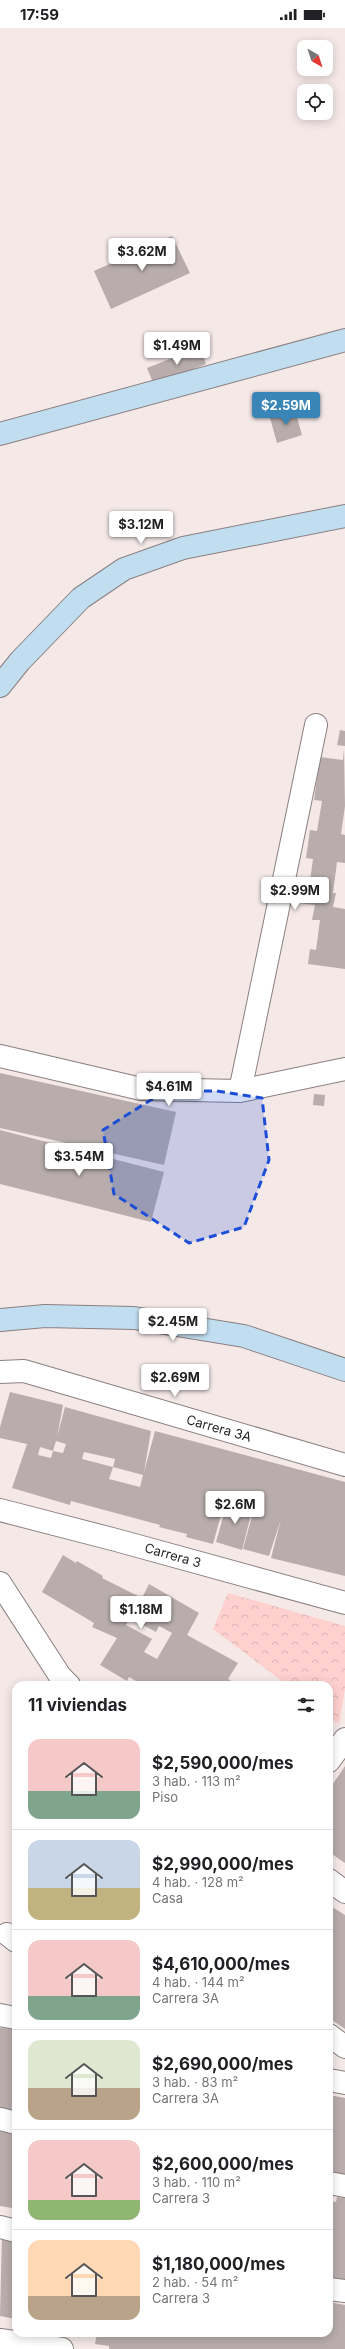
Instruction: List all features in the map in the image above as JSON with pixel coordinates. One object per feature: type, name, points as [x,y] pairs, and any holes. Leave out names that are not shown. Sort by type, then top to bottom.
[{"type":"main road","points":[[0,434],[345,340]]},
{"type":"main road","points":[[0,686],[20,661],[81,598],[124,569],[183,548],[345,516]]},
{"type":"main road","points":[[0,1320],[45,1316],[134,1318],[244,1336],[345,1370]]},
{"type":"street","points":[[240,1091],[316,725]]},
{"type":"street","points":[[0,1056],[141,1089],[240,1091],[345,1069]]},
{"type":"street","name":"Carrera 3A","points":[[0,1372],[24,1371],[345,1465]]},
{"type":"street","name":"Carrera 3","points":[[0,1510],[116,1540],[345,1604]]},
{"type":"street","points":[[0,1583],[64,1681]]},
{"type":"street","points":[[333,1756],[345,1739]]},
{"type":"street","points":[[333,1883],[345,1892]]},
{"type":"street","points":[[0,2015],[12,2017]]},
{"type":"street","points":[[333,2038],[345,2047]]},
{"type":"street","points":[[333,2081],[345,2083]]},
{"type":"street","points":[[0,2119],[12,2122]]},
{"type":"street","points":[[333,2184],[345,2186]]},
{"type":"street","points":[[0,2227],[12,2230]]},
{"type":"street","points":[[333,2290],[345,2291]]},
{"type":"street","points":[[67,2349],[70,2337]]},
{"type":"street","points":[[0,2340],[62,2349]]},
{"type":"highlighted area","points":[[165,1091],[217,1091],[262,1098],[269,1160],[244,1227],[189,1243],[114,1194],[103,1130]]},
{"type":"green space","points":[[228,1593],[345,1626],[345,1689],[339,1724],[333,1720],[333,1681],[282,1681],[213,1629]]},
{"type":"building","points":[[172,236],[190,273],[111,309],[94,271]]},
{"type":"building","points":[[200,347],[206,364],[154,385],[147,368]]},
{"type":"building","points":[[295,410],[302,435],[277,443],[270,418]]},
{"type":"building","points":[[340,730],[345,731],[345,746],[337,745]]},
{"type":"building","points":[[344,749],[345,806],[341,834],[345,835],[345,863],[337,862],[333,893],[336,893],[333,907],[345,909],[345,969],[308,964],[310,949],[316,950],[320,920],[312,920],[315,905],[299,903],[302,887],[309,888],[313,859],[306,858],[310,830],[317,831],[322,801],[314,800],[320,757],[343,760]]},
{"type":"building","points":[[0,1073],[176,1112],[164,1165],[0,1128]]},
{"type":"building","points":[[314,1094],[325,1095],[324,1106],[313,1105]]},
{"type":"building","points":[[0,1130],[164,1172],[151,1222],[0,1184]]},
{"type":"building","points":[[10,1392],[63,1405],[57,1437],[65,1407],[151,1431],[144,1472],[155,1431],[345,1482],[345,1576],[271,1558],[281,1519],[269,1556],[243,1549],[255,1505],[226,1497],[213,1544],[186,1537],[187,1534],[159,1527],[160,1525],[71,1501],[70,1505],[12,1488],[27,1444],[0,1438],[0,1427]],"holes":[[[56,1441],[66,1444],[63,1453],[53,1451]],[[40,1447],[53,1451],[51,1458],[38,1455]],[[84,1452],[115,1459],[113,1467],[82,1459]],[[113,1467],[143,1475],[140,1487],[109,1479]]]},
{"type":"building","points":[[228,1500],[253,1507],[242,1550],[216,1542]]},
{"type":"building","points":[[63,1555],[103,1576],[102,1578],[142,1598],[149,1584],[199,1613],[187,1635],[238,1663],[228,1679],[231,1681],[136,1681],[129,1677],[127,1681],[100,1665],[117,1638],[92,1627],[94,1623],[42,1592]],"holes":[[[130,1618],[156,1632],[159,1626],[172,1633],[157,1659],[144,1652],[152,1639],[126,1625]]]},
{"type":"building","points":[[345,1766],[345,1863],[333,1855],[333,1784]]},
{"type":"building","points":[[333,1908],[345,1915],[345,2029],[333,2021]]},
{"type":"building","points":[[0,2028],[12,2029],[12,2111],[0,2109]]},
{"type":"building","points":[[333,2096],[345,2098],[345,2177],[333,2175]]},
{"type":"building","points":[[0,2131],[12,2133],[12,2208],[0,2206]]},
{"type":"building","points":[[337,2197],[345,2198],[345,2282],[333,2280],[333,2202],[336,2202]]},
{"type":"building","points":[[2,2234],[12,2237],[12,2318],[0,2316]]},
{"type":"building","points":[[333,2303],[345,2305],[345,2349],[109,2349],[109,2346],[95,2344],[96,2337],[333,2337]]}]
